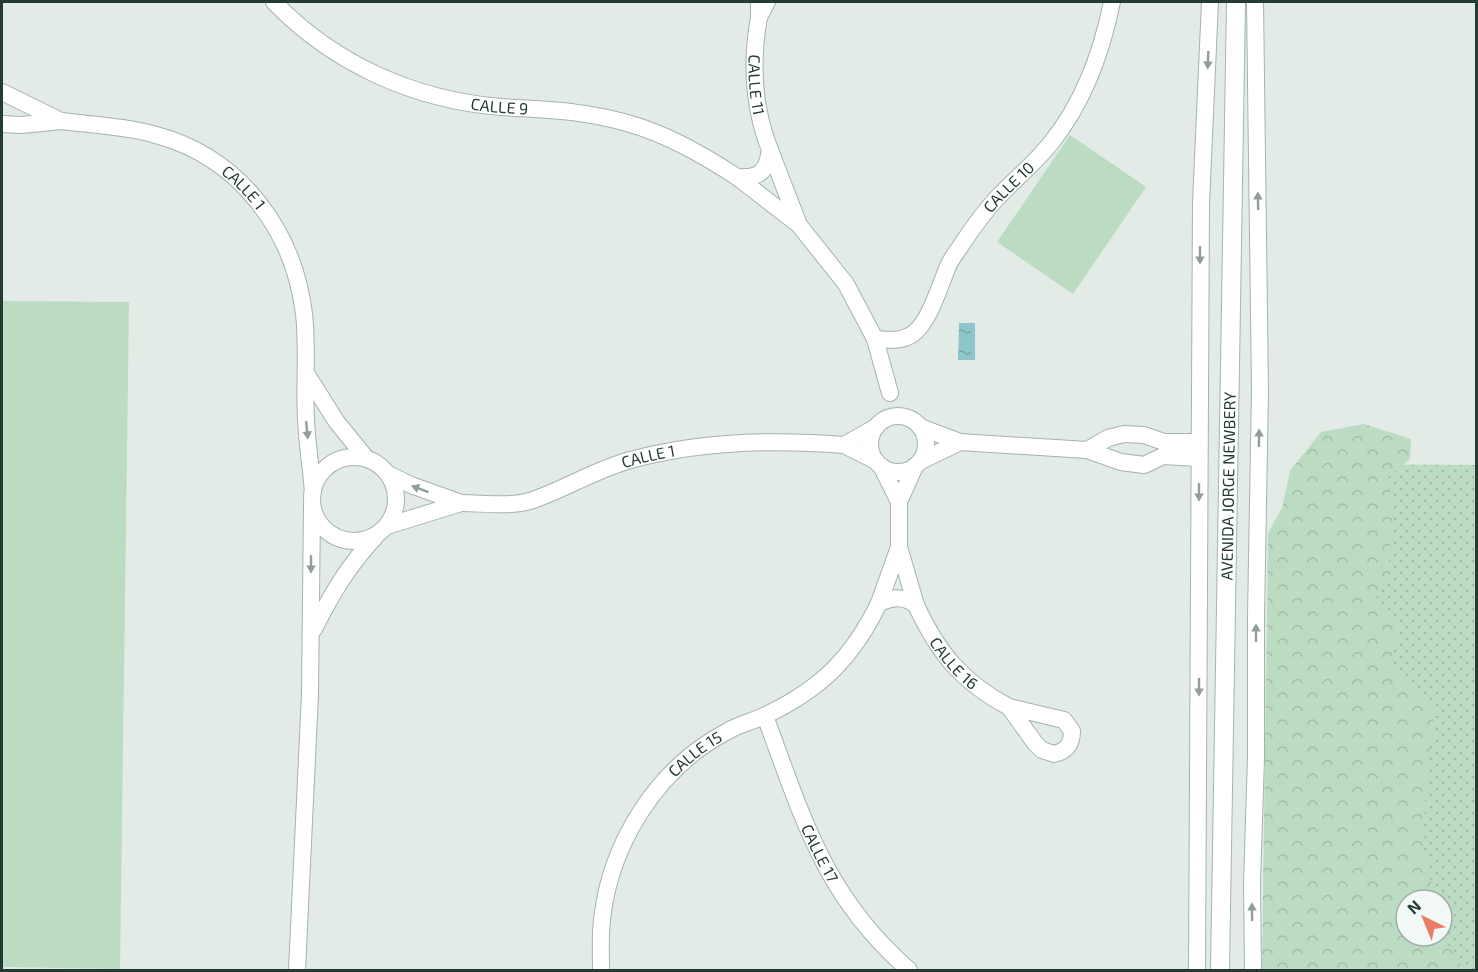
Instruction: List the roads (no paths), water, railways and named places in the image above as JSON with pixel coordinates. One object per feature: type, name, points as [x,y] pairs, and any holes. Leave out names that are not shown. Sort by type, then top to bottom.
[{"type":"main road","name":"AVENIDA JORGE NEWBERY","points":[[1220,970],[1236,2]]},
{"type":"street","name":"CALLE 9","points":[[274,2],[295,22],[330,49],[366,70],[408,88],[475,104],[563,110],[629,123],[687,147],[737,177],[799,225]]},
{"type":"street","points":[[759,9],[767,2]]},
{"type":"street","name":"CALLE 10","points":[[875,339],[897,340],[907,338],[916,332],[930,308],[951,261],[980,219],[998,197],[1029,168],[1066,122],[1097,56],[1112,2]]},
{"type":"street","points":[[1197,970],[1201,204],[1210,2]]},
{"type":"street","points":[[1253,970],[1252,883],[1256,758],[1260,391],[1255,2]]},
{"type":"street","name":"CALLE 11","points":[[759,9],[754,76],[763,132],[799,225]]},
{"type":"street","points":[[2,92],[61,122]]},
{"type":"street","points":[[2,124],[61,122]]},
{"type":"street","name":"CALLE 1","points":[[61,122],[134,130],[156,135],[199,152],[238,180],[262,207],[279,232],[292,261],[304,315],[306,420],[312,499],[312,632],[297,970]]},
{"type":"street","points":[[737,177],[749,178],[758,175],[765,168],[770,150]]},
{"type":"street","points":[[799,225],[846,284],[875,339],[890,393],[917,424],[926,440],[924,454],[898,502]]},
{"type":"street","points":[[305,372],[336,421],[366,458]]},
{"type":"street","points":[[890,393],[871,441],[873,455],[898,502],[899,547]]},
{"type":"street","points":[[844,445],[894,416],[902,416],[960,442],[1087,450],[1121,462],[1144,465],[1163,449]]},
{"type":"street","points":[[1087,450],[1108,438],[1124,434],[1144,435],[1163,449],[1199,450]]},
{"type":"street","name":"CALLE 1","points":[[461,503],[495,504],[528,501],[624,462],[665,451],[772,441],[844,445]]},
{"type":"street","points":[[844,445],[888,470],[902,471],[960,442]]},
{"type":"street","points":[[312,632],[334,589],[360,554],[382,531],[394,514],[397,500],[395,486],[388,474],[378,464],[366,458],[352,457],[338,460],[326,468],[317,479],[312,499],[321,525],[337,538],[350,542],[364,541],[382,531],[461,503]]},
{"type":"street","points":[[388,474],[461,503]]},
{"type":"street","name":"CALLE 15","points":[[601,970],[602,920],[607,896],[622,848],[639,813],[669,776],[690,756],[729,730],[765,716],[806,692],[839,664],[865,631],[879,603],[899,547]]},
{"type":"street","name":"CALLE 16","points":[[899,547],[916,605],[928,631],[952,666],[982,691],[1010,707]]},
{"type":"street","points":[[879,603],[892,598],[901,598],[916,605]]},
{"type":"street","name":"CALLE 17","points":[[765,716],[807,829],[834,883],[870,932],[909,970]]},
{"type":"water","points":[[959,323],[975,323],[975,360],[958,360]]}]
